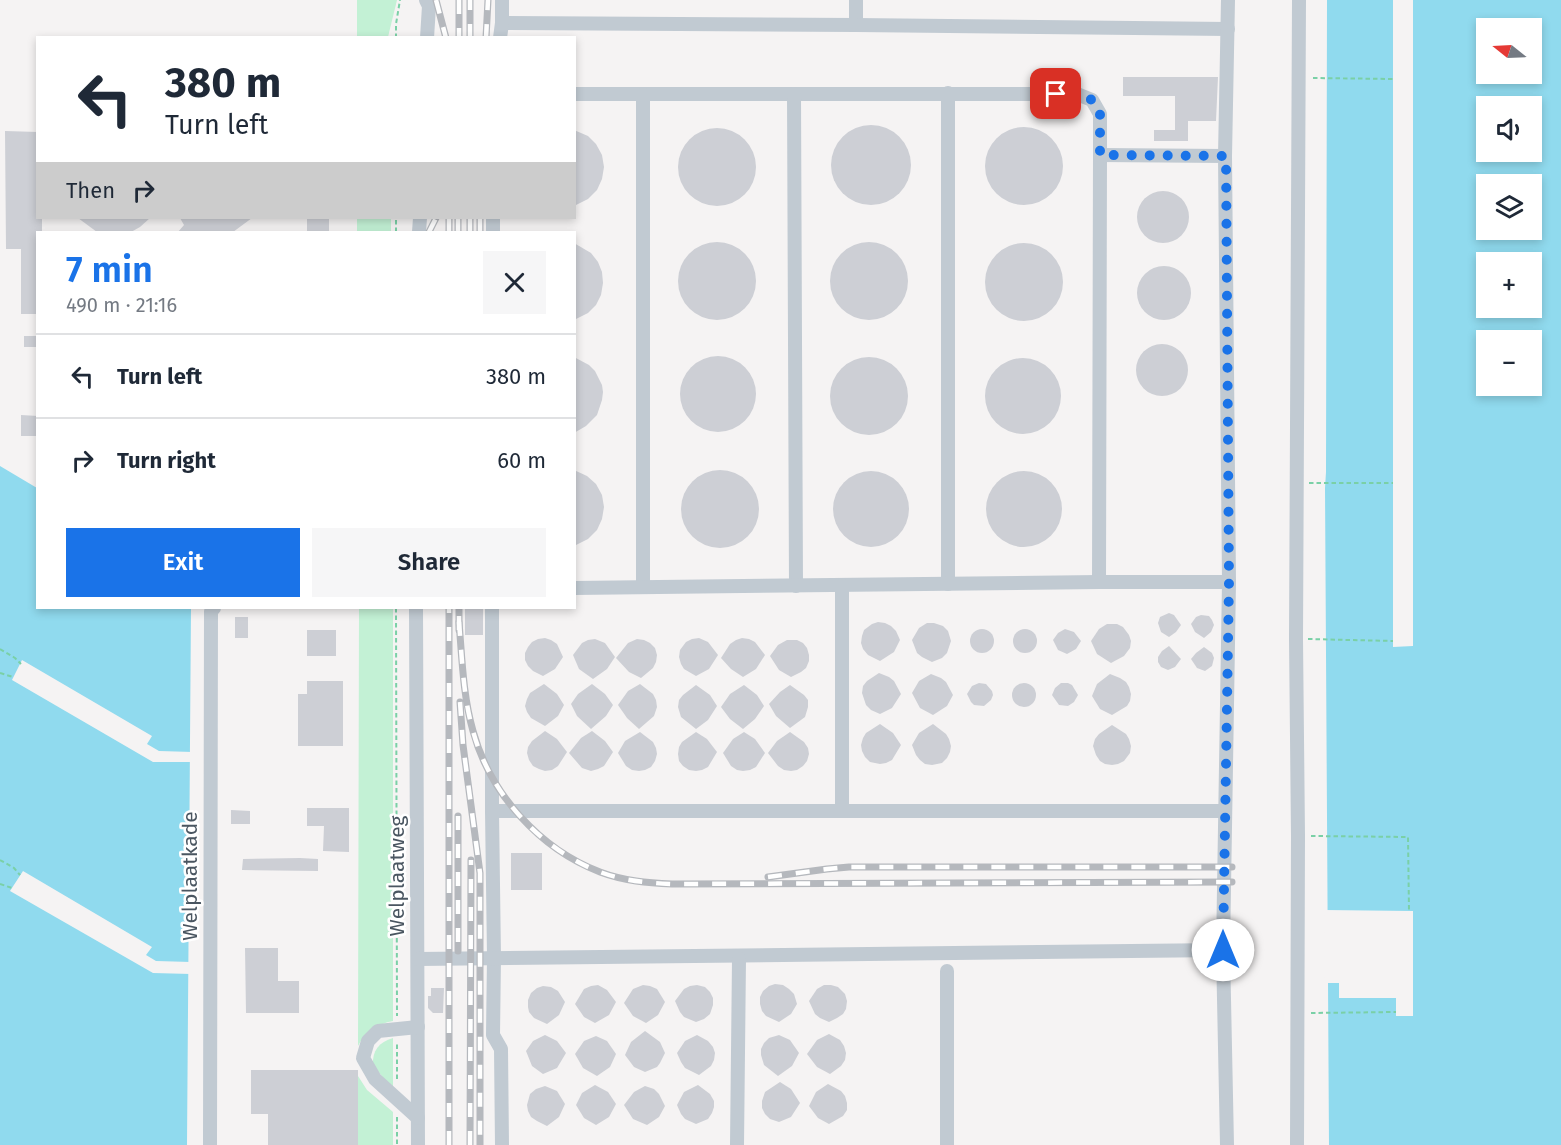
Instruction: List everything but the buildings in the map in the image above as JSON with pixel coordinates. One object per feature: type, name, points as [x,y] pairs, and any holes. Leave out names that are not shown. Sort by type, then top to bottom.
[{"type":"street","points":[[500,36],[502,0]]},
{"type":"street","points":[[856,0],[856,25]]},
{"type":"street","points":[[1227,0],[1229,582],[1223,950],[1227,1145]]},
{"type":"street","points":[[1297,1145],[1296,639],[1299,0]]},
{"type":"street","points":[[427,36],[428,2]]},
{"type":"street","points":[[502,23],[1228,29]]},
{"type":"street","points":[[948,93],[948,584]]},
{"type":"street","points":[[576,94],[1077,94],[1092,100],[1100,114],[1099,582]]},
{"type":"street","points":[[794,94],[795,586]]},
{"type":"street","points":[[643,95],[643,587]]},
{"type":"street","points":[[1100,155],[1226,156]]},
{"type":"street","points":[[576,588],[1229,582]]},
{"type":"street","points":[[842,586],[842,810]]},
{"type":"street","name":"Welplaatkade","points":[[210,1145],[208,757],[211,611],[213,609]]},
{"type":"street","name":"Welplaatweg","points":[[416,609],[418,1145]]},
{"type":"street","points":[[492,609],[493,1035],[501,1049],[502,1145]]},
{"type":"street","points":[[492,811],[1224,811]]},
{"type":"street","points":[[418,959],[1223,950]]},
{"type":"street","points":[[737,1145],[739,959]]},
{"type":"street","points":[[947,1145],[948,971]]},
{"type":"street","points":[[418,1027],[378,1031],[368,1041],[363,1058],[375,1079],[418,1118]]},
{"type":"path","points":[[396,36],[400,0]]},
{"type":"path","points":[[1298,78],[1393,79]]},
{"type":"path","points":[[1297,483],[1393,483]]},
{"type":"path","points":[[396,609],[397,1145]]},
{"type":"path","points":[[1296,639],[1393,641]]},
{"type":"path","points":[[0,649],[21,664]]},
{"type":"path","points":[[0,673],[13,677]]},
{"type":"path","points":[[1298,836],[1408,837],[1409,911]]},
{"type":"path","points":[[0,860],[14,868],[20,875]]},
{"type":"path","points":[[0,884],[12,888]]},
{"type":"path","points":[[1305,1013],[1396,1012]]},
{"type":"green space","points":[[357,0],[397,0],[388,36],[357,36]]},
{"type":"green space","points":[[357,219],[391,219],[391,231],[357,231]]},
{"type":"green space","points":[[359,609],[393,609],[393,1021],[372,1029],[358,1046]]},
{"type":"green space","points":[[393,1038],[393,1090],[373,1065],[373,1060],[377,1048]]},
{"type":"green space","points":[[358,1076],[367,1090],[393,1112],[393,1145],[358,1145]]},
{"type":"water","points":[[1327,0],[1561,0],[1561,1145],[1329,1145],[1325,488]]},
{"type":"water","points":[[0,466],[36,487],[36,609],[191,609],[187,1145],[0,1145]]},
{"type":"pier","points":[[1393,0],[1413,0],[1413,646],[1393,647]]},
{"type":"pier","points":[[22,660],[152,736],[147,744],[159,751],[193,752],[193,762],[153,762],[12,680]]},
{"type":"pier","points":[[23,871],[152,947],[146,955],[156,961],[191,962],[191,974],[153,973],[10,891]]},
{"type":"pier","points":[[1324,910],[1413,911],[1413,1016],[1396,1016],[1396,998],[1339,998],[1339,983],[1325,983]]},
{"type":"railway","points":[[436,0],[445,36]]},
{"type":"railway","points":[[459,0],[459,36]]},
{"type":"railway","points":[[470,0],[470,36]]},
{"type":"railway","points":[[486,36],[488,0]]},
{"type":"railway","points":[[430,231],[436,219]]},
{"type":"railway","points":[[449,219],[449,231]]},
{"type":"railway","points":[[458,219],[458,231]]},
{"type":"railway","points":[[470,219],[470,231]]},
{"type":"railway","points":[[480,219],[480,231]]},
{"type":"railway","points":[[449,609],[449,1145]]},
{"type":"railway","points":[[459,609],[459,630]]},
{"type":"railway","points":[[459,622],[467,704],[473,731],[492,776],[520,816],[538,834],[578,862],[600,872],[618,878],[672,884],[1232,882]]},
{"type":"railway","points":[[460,702],[463,745],[480,873],[480,1145]]},
{"type":"railway","points":[[458,816],[458,951]]},
{"type":"railway","points":[[470,1145],[471,860]]},
{"type":"railway","points":[[768,877],[849,867],[1232,867]]},
{"type":"route","points":[[1056,94],[1077,94],[1092,100],[1100,114],[1100,155],[1226,156],[1229,582],[1223,950]]}]
